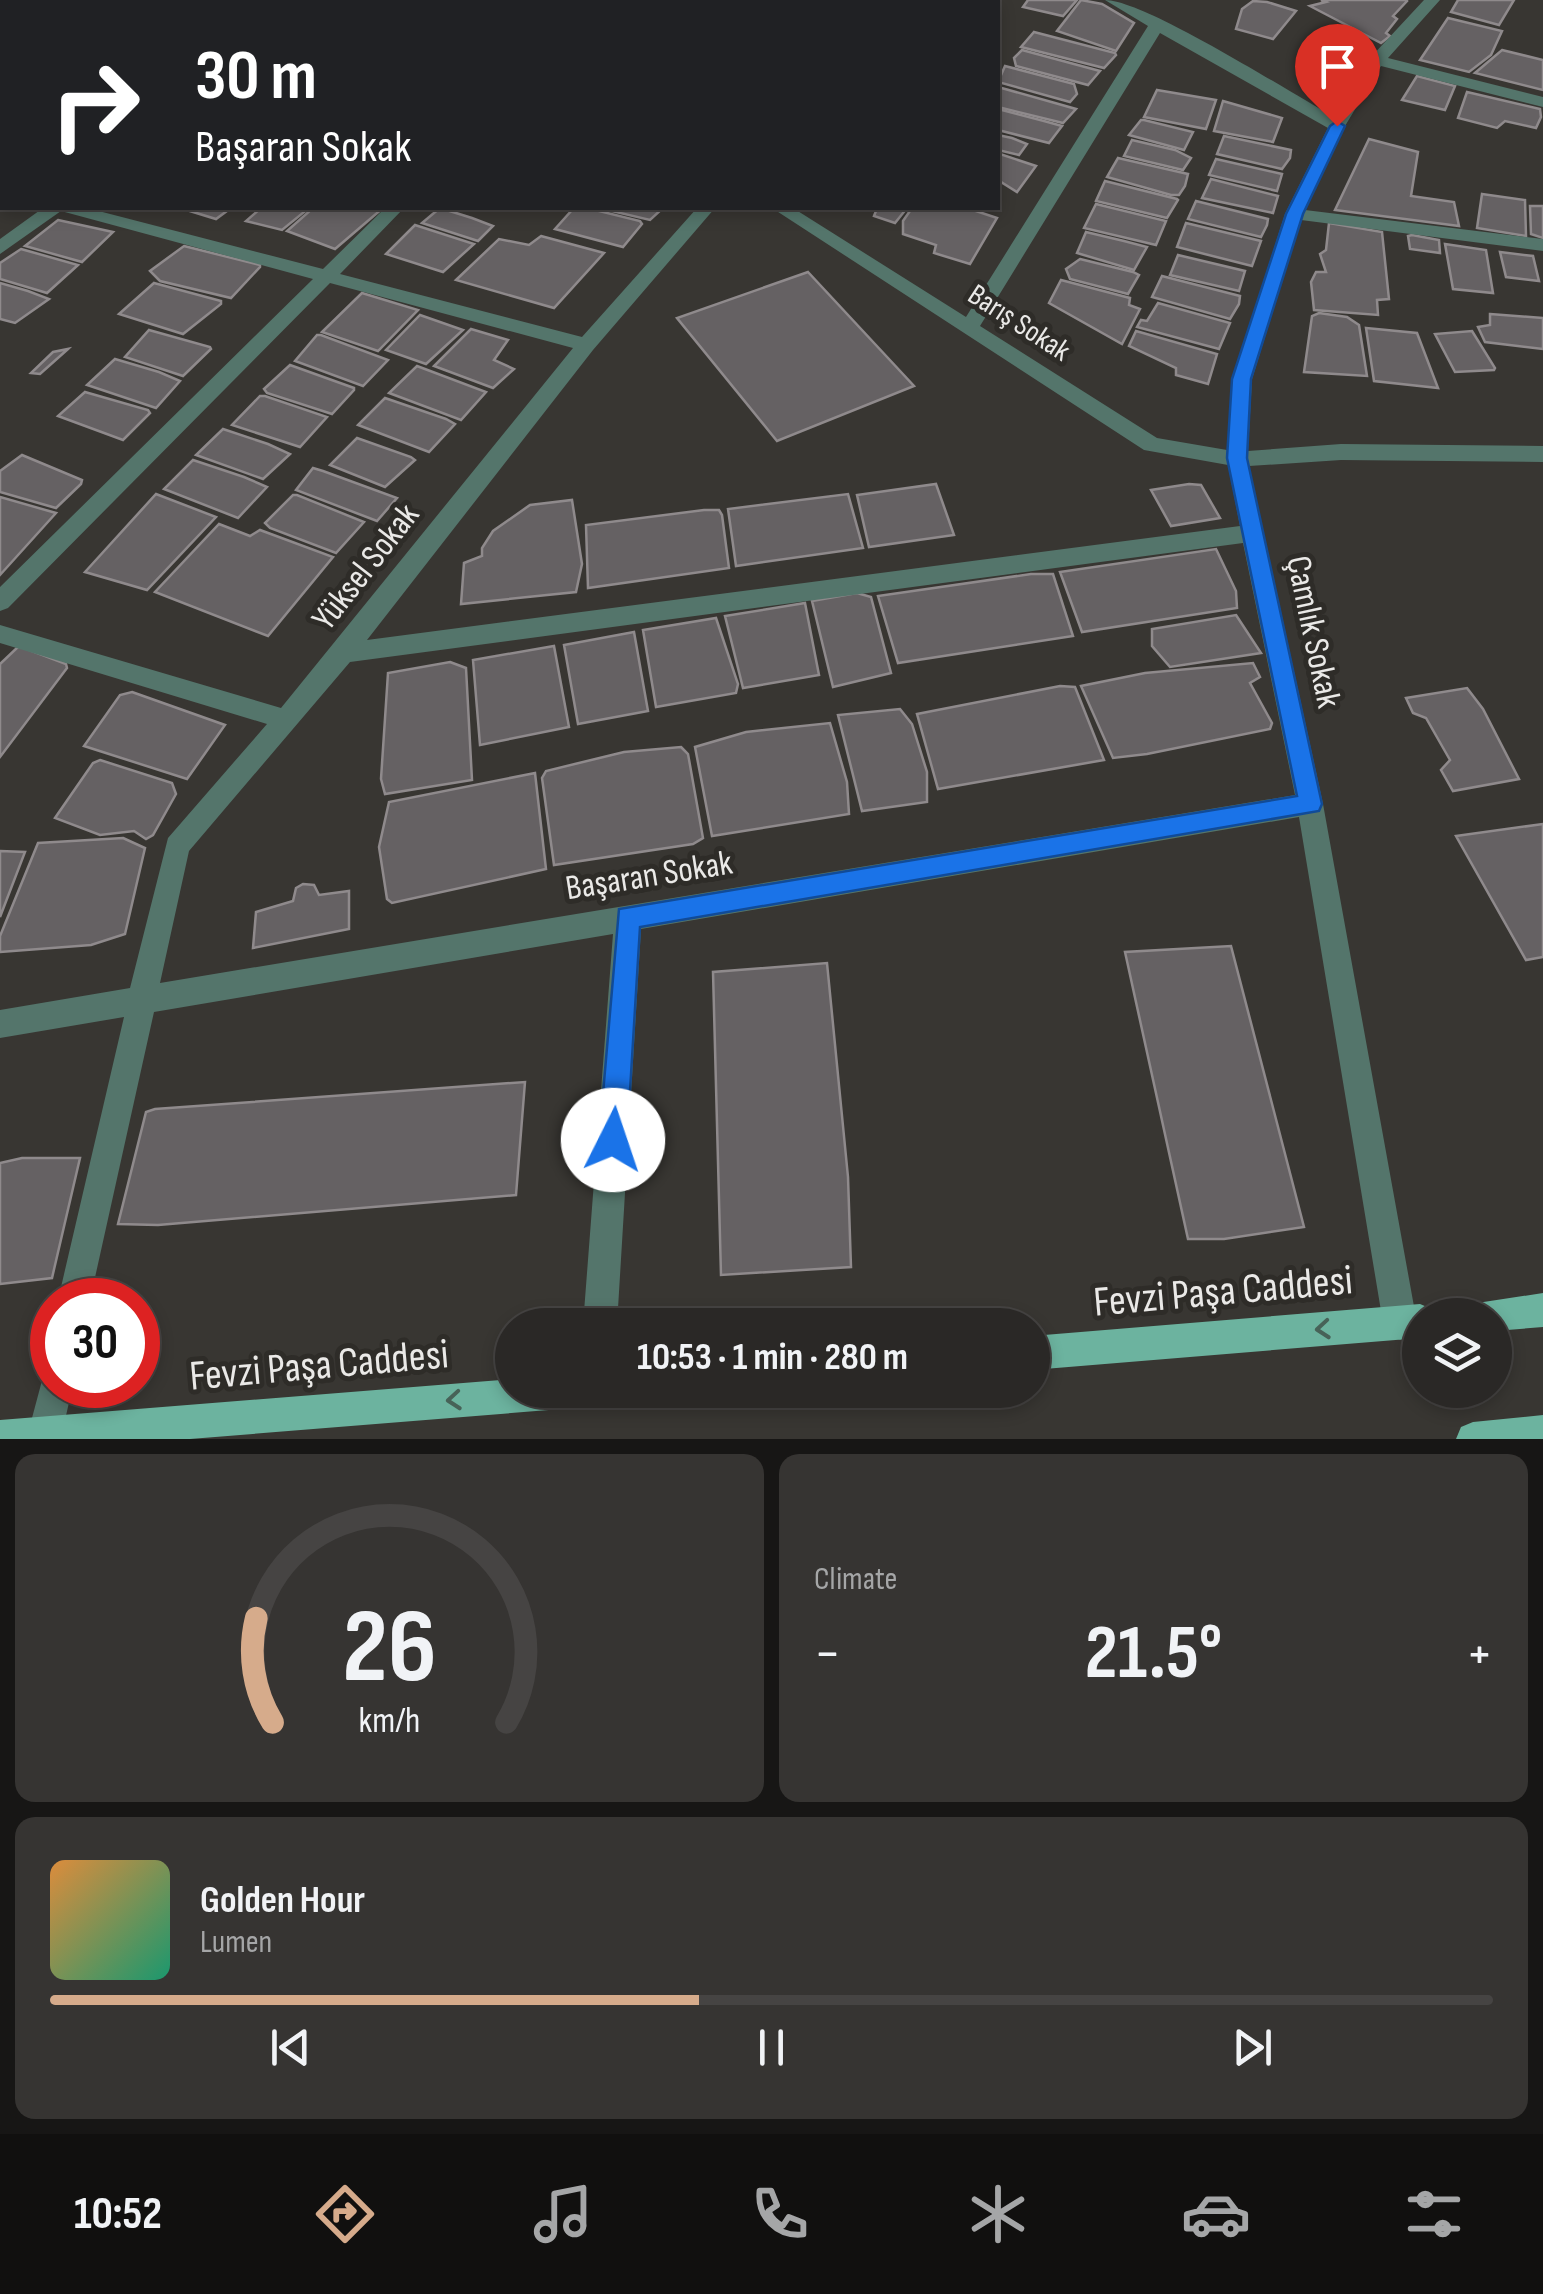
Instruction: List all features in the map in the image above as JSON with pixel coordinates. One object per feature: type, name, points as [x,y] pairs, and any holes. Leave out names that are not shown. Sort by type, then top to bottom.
[{"type":"main road","points":[[1512,1313],[1543,1310]]},
{"type":"main road","name":"Fevzi Paşa Caddesi","points":[[1050,1352],[1402,1323]]},
{"type":"main road","name":"Fevzi Paşa Caddesi","points":[[0,1436],[495,1397]]},
{"type":"main road","points":[[1473,1439],[1543,1432]]},
{"type":"street","points":[[1113,0],[1337,126]]},
{"type":"street","name":"Çamlık Sokak","points":[[1405,1298],[1310,804],[1237,458],[1242,379],[1294,214],[1337,126],[1377,60],[1428,1]]},
{"type":"street","points":[[970,327],[1158,22]]},
{"type":"street","points":[[1377,60],[1543,102]]},
{"type":"street","points":[[0,248],[51,210]]},
{"type":"street","points":[[76,210],[586,345]]},
{"type":"street","points":[[0,602],[393,210]]},
{"type":"street","name":"Yüksel Sokak","points":[[79,1278],[140,998],[178,846],[343,653],[586,345],[704,210]]},
{"type":"street","name":"Barış Sokak","points":[[784,210],[1152,445],[1237,458],[1341,452],[1543,454]]},
{"type":"street","points":[[1294,214],[1543,246]]},
{"type":"street","points":[[343,653],[1254,533]]},
{"type":"street","points":[[0,634],[288,720]]},
{"type":"street","name":"Başaran Sokak","points":[[0,1024],[1310,804]]},
{"type":"street","points":[[601,1308],[628,917]]},
{"type":"street","points":[[45,1433],[51,1408]]},
{"type":"building","points":[[1028,0],[1077,0],[1063,16],[1023,7]]},
{"type":"building","points":[[1081,0],[1102,4],[1134,23],[1116,51],[1057,31]]},
{"type":"building","points":[[1321,0],[1407,1],[1393,16],[1397,19],[1386,33],[1390,36],[1381,43],[1310,6],[1326,2]]},
{"type":"building","points":[[1458,0],[1514,0],[1499,25],[1451,12]]},
{"type":"building","points":[[1253,1],[1296,11],[1273,39],[1236,29],[1242,9]]},
{"type":"building","points":[[1448,18],[1502,31],[1491,55],[1469,72],[1420,60]]},
{"type":"building","points":[[1034,32],[1116,55],[1104,68],[1021,47]]},
{"type":"building","points":[[1022,50],[1100,71],[1088,85],[1016,66],[1014,58]]},
{"type":"building","points":[[1502,50],[1543,60],[1543,90],[1475,73]]},
{"type":"building","points":[[1005,66],[1074,84],[1077,94],[1070,102],[1000,83]]},
{"type":"building","points":[[1417,76],[1455,86],[1445,110],[1402,100]]},
{"type":"building","points":[[1000,88],[1076,109],[1063,123],[1000,107]]},
{"type":"building","points":[[1157,90],[1216,100],[1206,129],[1144,117]]},
{"type":"building","points":[[1467,92],[1540,109],[1541,117],[1536,128],[1505,121],[1497,128],[1458,118]]},
{"type":"building","points":[[1223,101],[1282,118],[1273,142],[1214,131]]},
{"type":"building","points":[[1000,110],[1062,126],[1049,143],[1000,131]]},
{"type":"building","points":[[1141,120],[1193,132],[1184,150],[1129,135]]},
{"type":"building","points":[[1000,135],[1027,144],[1019,155],[1000,150]]},
{"type":"building","points":[[1224,136],[1291,150],[1290,158],[1282,169],[1217,154]]},
{"type":"building","points":[[1369,139],[1418,152],[1411,196],[1454,202],[1459,226],[1335,210]]},
{"type":"building","points":[[1132,140],[1191,158],[1183,170],[1124,156]]},
{"type":"building","points":[[1000,154],[1036,166],[1017,192],[1000,181]]},
{"type":"building","points":[[1118,158],[1188,174],[1185,186],[1179,195],[1171,195],[1107,177]]},
{"type":"building","points":[[1216,159],[1282,174],[1277,191],[1209,175]]},
{"type":"building","points":[[1211,179],[1278,196],[1273,213],[1202,198]]},
{"type":"building","points":[[1105,181],[1178,200],[1167,218],[1096,201]]},
{"type":"building","points":[[1482,194],[1525,200],[1526,236],[1477,228]]},
{"type":"building","points":[[1196,201],[1268,219],[1267,225],[1261,237],[1188,219]]},
{"type":"building","points":[[1096,204],[1166,221],[1156,245],[1084,228]]},
{"type":"building","points":[[1530,206],[1543,206],[1543,238],[1531,234]]},
{"type":"building","points":[[187,210],[228,210],[216,219]]},
{"type":"building","points":[[259,210],[307,210],[282,230],[246,221]]},
{"type":"building","points":[[311,210],[381,210],[335,249],[287,231]]},
{"type":"building","points":[[438,210],[446,210],[493,226],[478,241],[422,223]]},
{"type":"building","points":[[572,210],[595,210],[642,224],[623,247],[555,229]]},
{"type":"building","points":[[608,210],[661,210],[650,220]]},
{"type":"building","points":[[873,210],[905,210],[895,223],[874,216]]},
{"type":"building","points":[[911,210],[973,210],[997,218],[970,264],[934,253],[936,245],[903,234],[903,221]]},
{"type":"building","points":[[58,220],[113,232],[82,262],[25,246]]},
{"type":"building","points":[[1186,223],[1261,241],[1252,266],[1177,247]]},
{"type":"building","points":[[1329,223],[1382,232],[1389,299],[1377,300],[1378,315],[1314,310],[1311,282],[1316,272],[1326,272],[1320,254],[1326,250]]},
{"type":"building","points":[[415,225],[474,244],[443,272],[386,254]]},
{"type":"building","points":[[1086,232],[1147,247],[1134,270],[1077,253]]},
{"type":"building","points":[[541,236],[604,253],[554,308],[456,280],[499,239],[529,245]]},
{"type":"building","points":[[1408,236],[1439,240],[1440,253],[1410,249]]},
{"type":"building","points":[[1445,244],[1486,250],[1493,293],[1453,289]]},
{"type":"building","points":[[184,246],[260,267],[231,298],[160,281],[150,271]]},
{"type":"building","points":[[21,249],[78,265],[47,293],[0,279],[0,263]]},
{"type":"building","points":[[1500,252],[1533,256],[1539,281],[1506,277]]},
{"type":"building","points":[[1178,255],[1245,271],[1239,291],[1170,275]]},
{"type":"building","points":[[1080,259],[1139,275],[1128,294],[1070,279],[1066,269]]},
{"type":"building","points":[[808,272],[914,386],[777,441],[677,318]]},
{"type":"building","points":[[1162,276],[1240,296],[1239,304],[1230,319],[1152,297]]},
{"type":"building","points":[[1061,280],[1130,298],[1129,305],[1140,309],[1122,344],[1049,303]]},
{"type":"building","points":[[0,283],[49,299],[15,323],[0,319]]},
{"type":"building","points":[[154,283],[221,304],[183,334],[119,314]]},
{"type":"building","points":[[362,293],[418,310],[378,351],[322,332]]},
{"type":"building","points":[[1158,303],[1230,323],[1219,349],[1137,327],[1141,320],[1147,321]]},
{"type":"building","points":[[1319,313],[1347,317],[1359,325],[1367,376],[1304,372],[1312,316]]},
{"type":"building","points":[[1490,314],[1543,318],[1543,349],[1485,342],[1478,327],[1490,325]]},
{"type":"building","points":[[420,315],[463,330],[426,364],[386,350]]},
{"type":"building","points":[[1366,328],[1417,333],[1438,388],[1374,381]]},
{"type":"building","points":[[471,329],[508,340],[494,360],[514,369],[493,388],[434,366]]},
{"type":"building","points":[[149,330],[211,349],[183,376],[125,357]]},
{"type":"building","points":[[1136,331],[1217,354],[1208,384],[1176,375],[1176,368],[1129,346]]},
{"type":"building","points":[[1472,331],[1494,370],[1455,372],[1435,334]]},
{"type":"building","points":[[317,335],[388,360],[363,386],[295,361]]},
{"type":"building","points":[[68,349],[40,374],[31,373],[53,352]]},
{"type":"building","points":[[115,359],[180,381],[156,408],[87,385]]},
{"type":"building","points":[[290,365],[354,390],[332,414],[267,393],[264,389]]},
{"type":"building","points":[[417,366],[486,392],[461,420],[389,393]]},
{"type":"building","points":[[85,392],[150,413],[123,440],[58,416]]},
{"type":"building","points":[[260,396],[327,417],[300,447],[232,425]]},
{"type":"building","points":[[385,398],[455,424],[429,452],[358,425]]},
{"type":"building","points":[[223,429],[290,454],[263,479],[196,455]]},
{"type":"building","points":[[357,438],[415,460],[385,487],[330,465]]},
{"type":"building","points":[[22,455],[82,480],[81,484],[56,508],[0,492],[0,471]]},
{"type":"building","points":[[193,460],[267,487],[238,518],[164,489]]},
{"type":"building","points":[[313,468],[397,498],[377,521],[296,490]]},
{"type":"building","points":[[936,484],[954,535],[869,547],[857,495]]},
{"type":"building","points":[[1201,485],[1220,518],[1171,526],[1151,490]]},
{"type":"building","points":[[156,494],[216,517],[147,590],[85,572]]},
{"type":"building","points":[[848,494],[863,548],[736,566],[728,509]]},
{"type":"building","points":[[293,495],[364,522],[336,553],[270,528],[265,523]]},
{"type":"building","points":[[0,497],[56,513],[0,575]]},
{"type":"building","points":[[572,500],[582,564],[576,592],[461,604],[464,563],[482,556],[482,548],[493,531],[530,505]]},
{"type":"building","points":[[719,510],[722,515],[729,568],[588,588],[586,525]]},
{"type":"building","points":[[219,524],[250,536],[260,530],[333,557],[268,636],[155,592]]},
{"type":"building","points":[[1216,549],[1236,591],[1237,608],[1082,632],[1060,572]]},
{"type":"building","points":[[1053,574],[1073,636],[898,663],[878,596]]},
{"type":"building","points":[[857,593],[871,597],[891,673],[833,687],[812,601]]},
{"type":"building","points":[[805,603],[819,675],[743,688],[725,616]]},
{"type":"building","points":[[1236,615],[1261,653],[1170,667],[1152,646],[1152,629]]},
{"type":"building","points":[[716,618],[738,684],[736,693],[656,707],[643,630]]},
{"type":"building","points":[[634,632],[648,711],[578,724],[564,645]]},
{"type":"building","points":[[19,646],[66,664],[67,668],[0,757],[0,664]]},
{"type":"building","points":[[554,646],[569,727],[480,745],[473,660]]},
{"type":"building","points":[[450,662],[466,668],[472,780],[385,794],[381,779],[388,673]]},
{"type":"building","points":[[1253,663],[1260,677],[1250,683],[1272,723],[1270,729],[1147,754],[1113,758],[1081,686],[1145,673]]},
{"type":"building","points":[[1060,686],[1075,687],[1104,760],[938,789],[917,714]]},
{"type":"building","points":[[1467,688],[1483,709],[1519,779],[1453,791],[1441,770],[1450,760],[1426,718],[1413,713],[1406,698]]},
{"type":"building","points":[[132,692],[225,725],[187,779],[84,746],[120,695]]},
{"type":"building","points":[[900,709],[912,724],[927,772],[927,802],[862,811],[838,715]]},
{"type":"building","points":[[830,723],[847,782],[849,814],[712,836],[695,747],[746,732]]},
{"type":"building","points":[[681,747],[688,754],[703,838],[693,844],[554,865],[542,778],[546,771],[624,752]]},
{"type":"building","points":[[100,760],[172,783],[176,794],[153,835],[146,839],[134,831],[100,835],[55,818],[93,763]]},
{"type":"building","points":[[535,773],[546,869],[392,903],[387,899],[379,847],[389,802]]},
{"type":"building","points":[[1543,824],[1543,957],[1526,960],[1456,836]]},
{"type":"building","points":[[123,838],[145,848],[125,934],[91,945],[0,952],[0,936],[38,843]]},
{"type":"building","points":[[0,851],[25,852],[0,917]]},
{"type":"building","points":[[314,885],[319,895],[349,891],[349,929],[253,948],[256,912],[293,901],[296,888]]},
{"type":"building","points":[[1231,946],[1304,1227],[1224,1239],[1188,1239],[1125,952]]},
{"type":"building","points":[[827,963],[848,1177],[851,1267],[721,1275],[713,972]]},
{"type":"building","points":[[525,1082],[516,1195],[158,1225],[118,1224],[146,1112]]},
{"type":"building","points":[[22,1158],[80,1158],[52,1278],[0,1284],[0,1163]]},
{"type":"route","points":[[613,1140],[628,917],[1310,804],[1237,458],[1242,379],[1294,214],[1337,126]]}]
